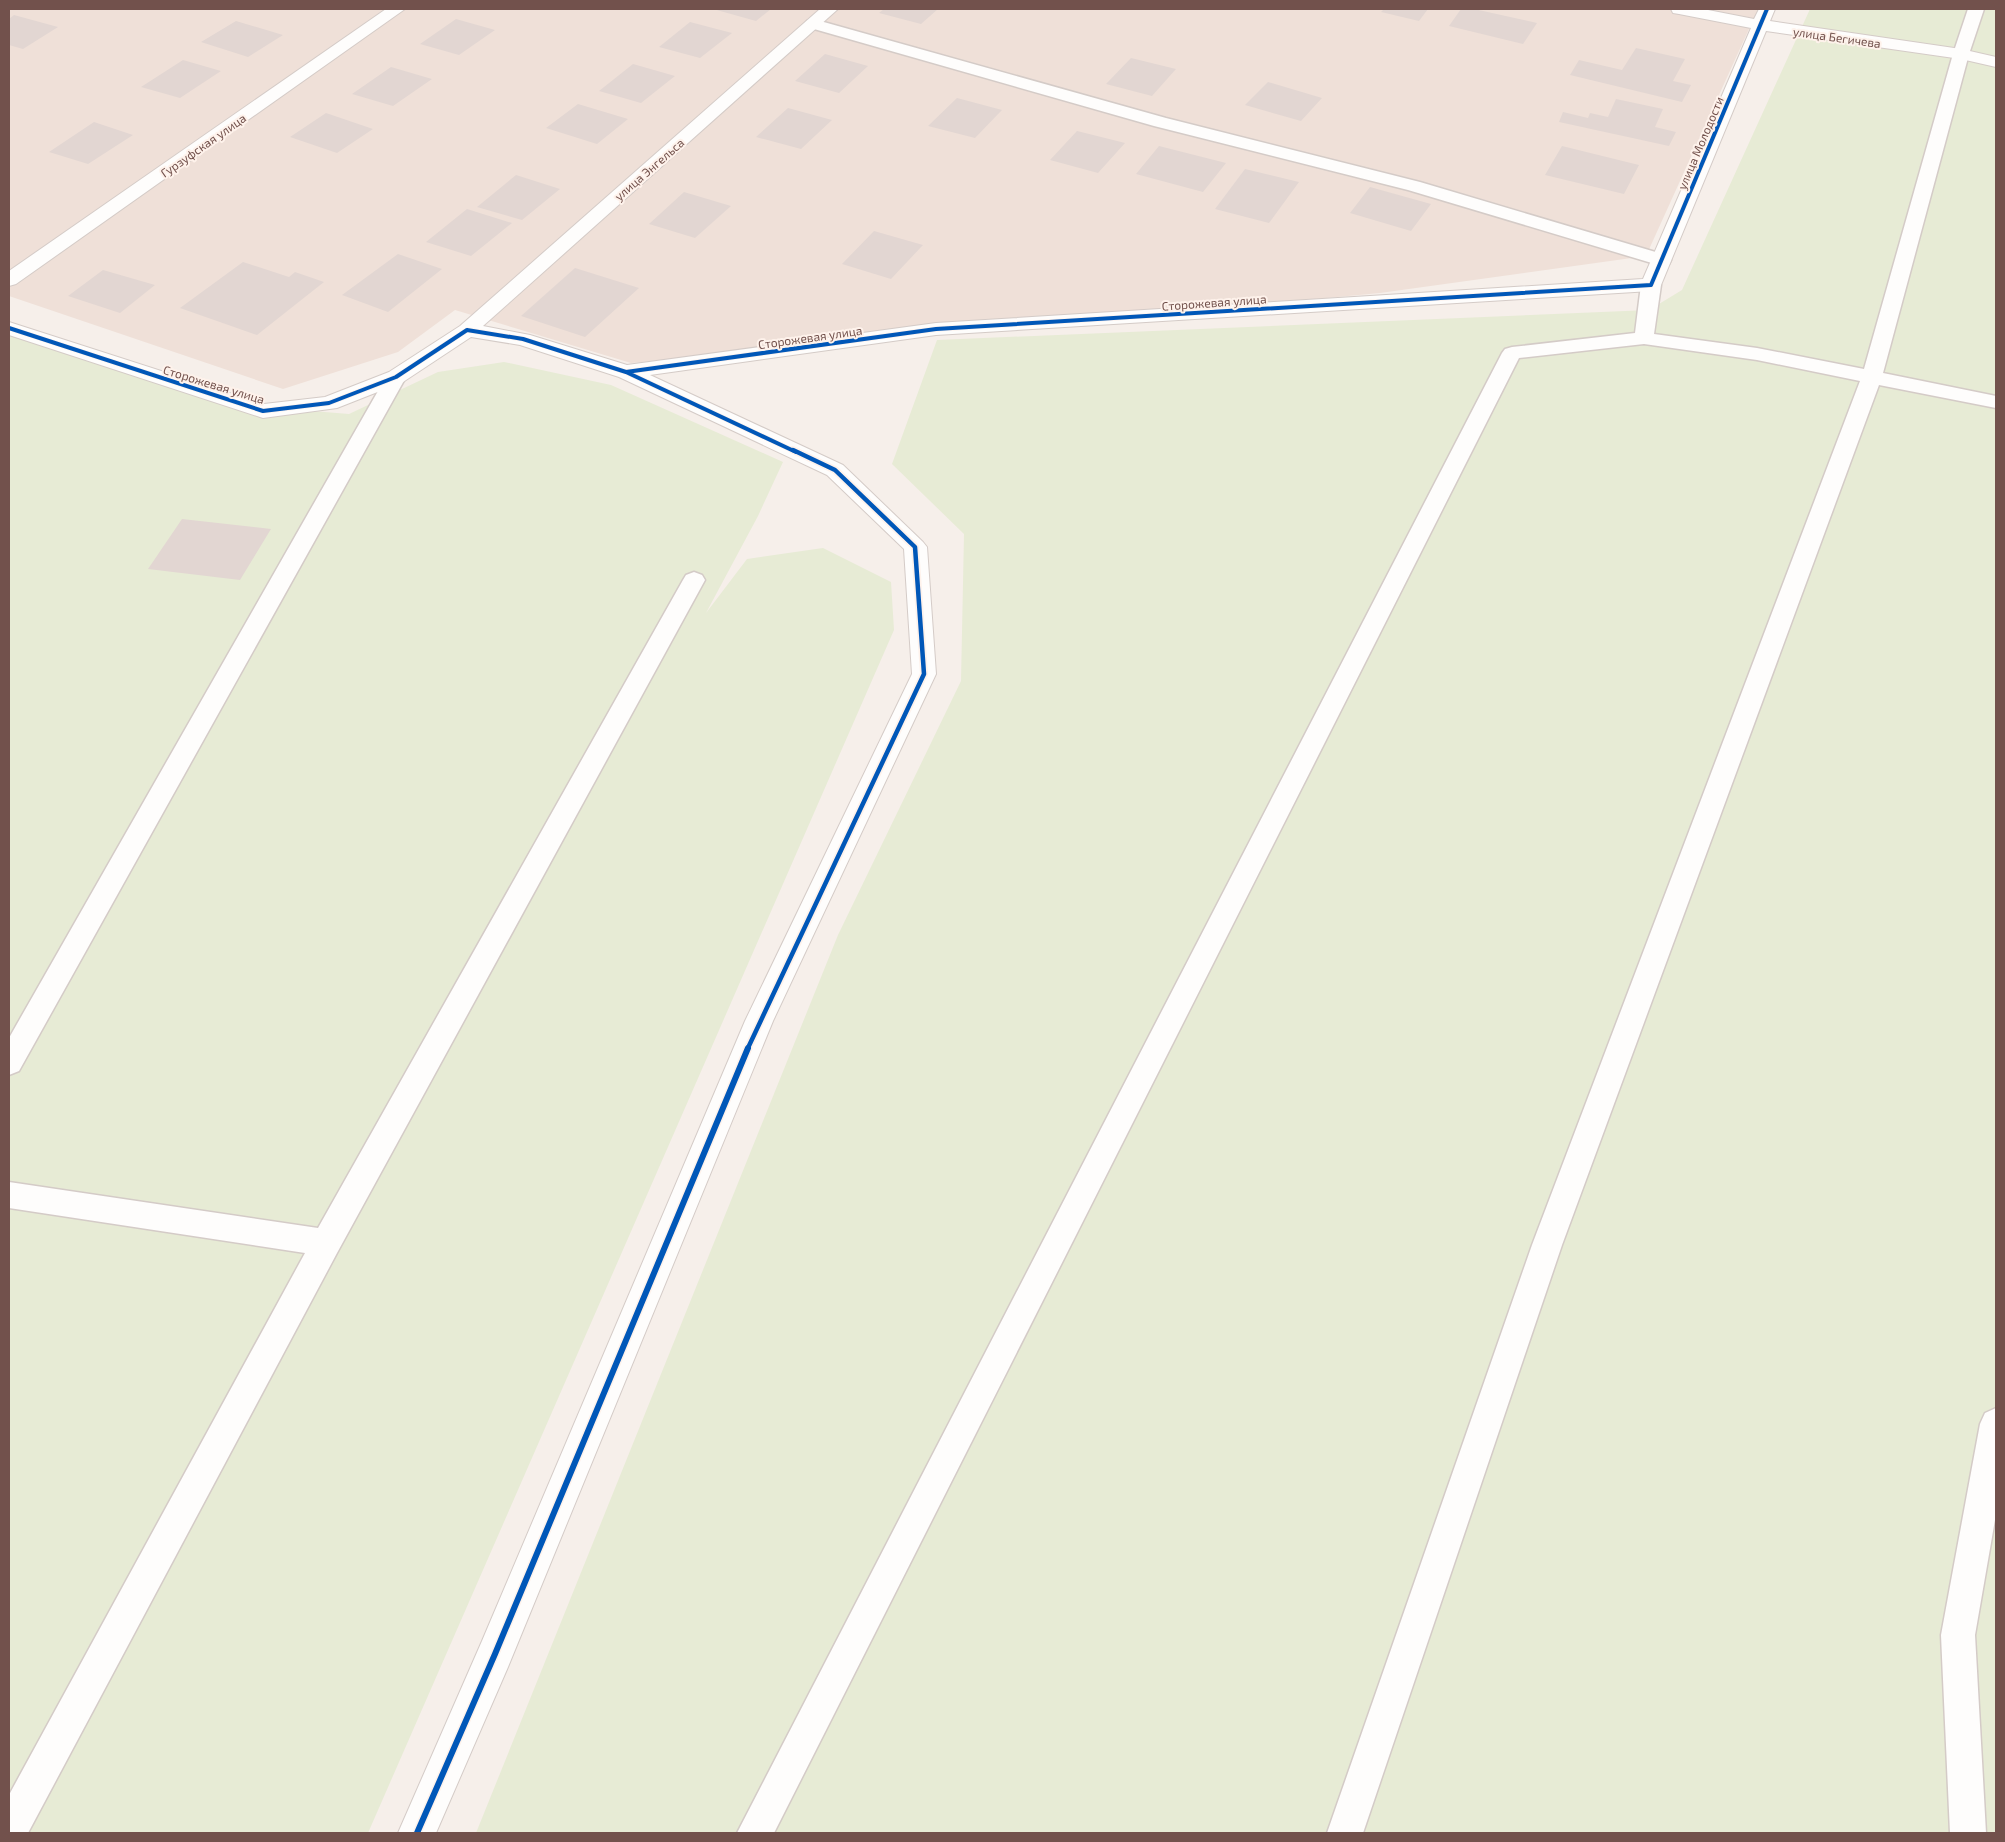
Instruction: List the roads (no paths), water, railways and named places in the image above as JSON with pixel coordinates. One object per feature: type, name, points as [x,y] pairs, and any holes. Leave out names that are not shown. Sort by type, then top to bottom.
[{"type":"street","name":"Гурзуфская улица","points":[[9,280],[397,9]]},
{"type":"street","name":"улица Энгельса","points":[[468,330],[830,9]]},
{"type":"street","name":"улица Бегичева","points":[[1679,9],[1760,26],[1961,54],[1996,62]]},
{"type":"street","name":"улица Молодости","points":[[1651,285],[1767,9]]},
{"type":"street","name":"Сторожевая улица","points":[[9,328],[263,411],[329,403],[396,378],[468,330],[523,339],[626,372],[936,329],[1651,285]]},
{"type":"street","points":[[417,1833],[499,1645],[759,1021],[924,674],[915,547],[835,470],[626,372]]},
{"type":"lane","points":[[1345,1833],[1548,1245],[1872,376],[1961,54],[1976,9]]},
{"type":"lane","points":[[813,24],[1160,122],[1414,186],[1662,260]]},
{"type":"lane","points":[[1644,338],[1651,285]]},
{"type":"lane","points":[[755,1833],[1512,353],[1644,338],[1757,354],[1996,402]]},
{"type":"lane","points":[[9,1063],[396,378]]},
{"type":"lane","points":[[9,1831],[326,1243],[694,580]]},
{"type":"lane","points":[[9,1195],[326,1243]]},
{"type":"lane","points":[[1968,1833],[1958,1635],[1996,1424]]}]
